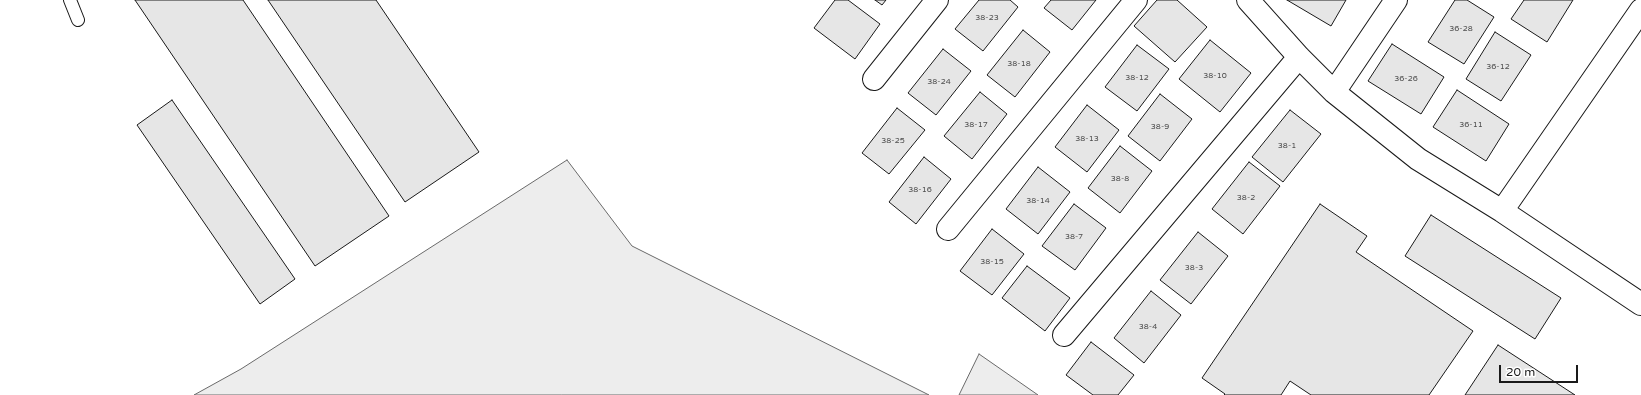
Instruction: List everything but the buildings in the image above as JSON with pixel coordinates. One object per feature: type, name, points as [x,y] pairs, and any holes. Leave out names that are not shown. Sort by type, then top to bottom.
[{"type":"street","points":[[874,79],[937,0]]},
{"type":"street","points":[[948,229],[1136,0]]},
{"type":"street","points":[[1248,0],[1299,57],[1334,92],[1418,159],[1502,211],[1641,304]]},
{"type":"street","points":[[1334,92],[1396,0]]},
{"type":"street","points":[[1502,211],[1641,10]]},
{"type":"street","points":[[1064,335],[1299,57]]},
{"type":"lane","points":[[70,0],[78,20]]},
{"type":"shaded area","points":[[567,160],[632,246],[929,395],[194,395],[241,369]]},
{"type":"shaded area","points":[[979,354],[1038,395],[959,395]]}]
